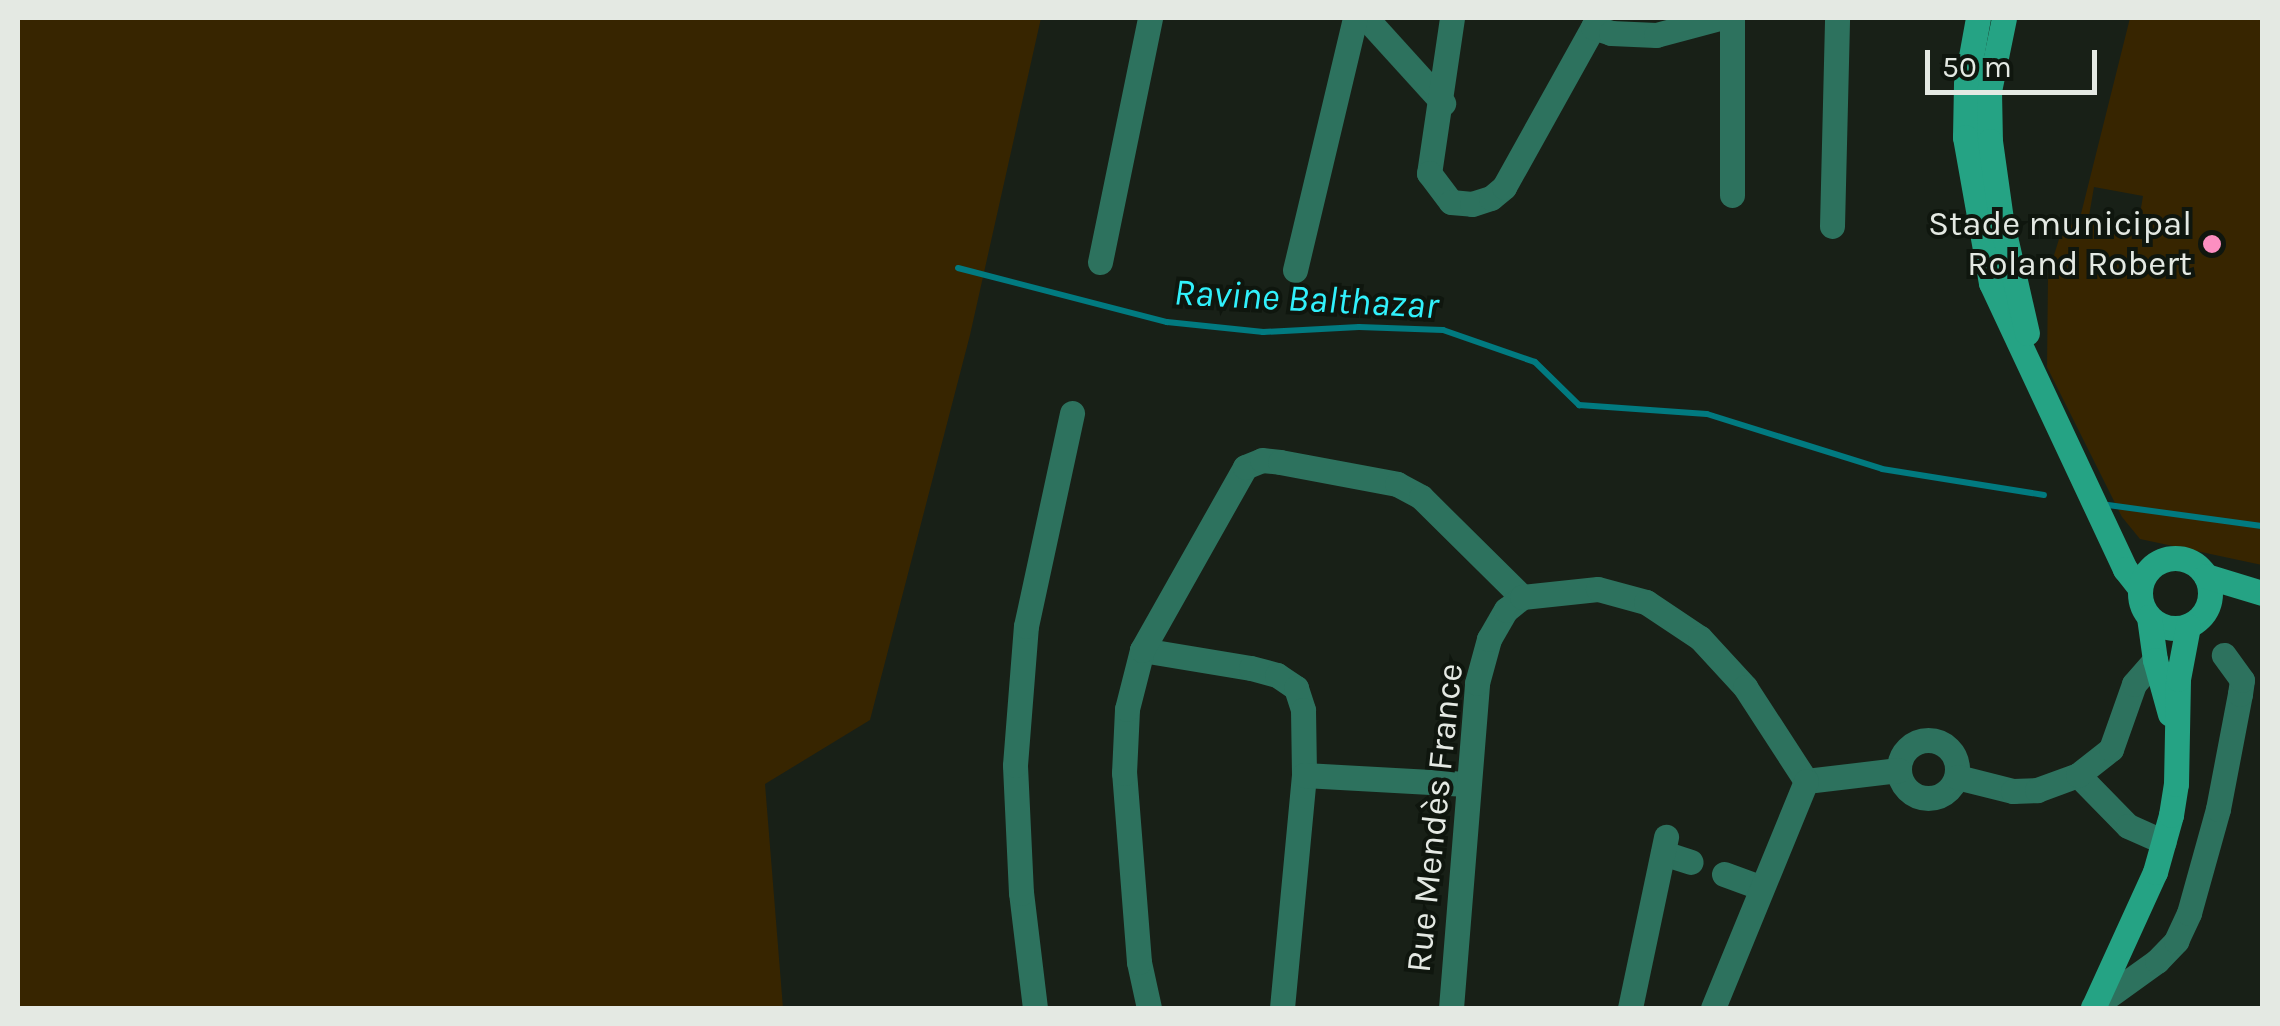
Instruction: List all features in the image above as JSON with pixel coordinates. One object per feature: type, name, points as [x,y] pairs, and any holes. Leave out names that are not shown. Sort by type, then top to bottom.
[{"type":"main road","points":[[1986,20],[1990,141],[2005,238],[2040,386],[2112,541],[2145,578],[2141,604],[2149,617],[2155,660],[2176,733]]},
{"type":"main road","points":[[2145,578],[2180,558],[2206,576],[2260,593]]},
{"type":"main road","points":[[2206,576],[2208,606]]},
{"type":"main road","points":[[2093,1008],[2164,842],[2176,784],[2179,667],[2188,626],[2208,606],[2260,593]]},
{"type":"main road","points":[[2149,617],[2169,628],[2188,626]]},
{"type":"street","points":[[1100,262],[1150,18]]},
{"type":"street","points":[[1295,270],[1355,18]]},
{"type":"street","points":[[1366,18],[1443,103]]},
{"type":"street","points":[[1452,18],[1443,103],[1429,173],[1451,202],[1472,204],[1492,198],[1512,175],[1591,22],[1611,33],[1656,35],[1720,18]]},
{"type":"street","points":[[1732,18],[1732,195]]},
{"type":"street","points":[[1832,226],[1837,18]]},
{"type":"street","points":[[1035,1008],[1022,893],[1015,765],[1026,626],[1072,413]]},
{"type":"street","points":[[1148,1008],[1139,962],[1124,772],[1127,709],[1142,650],[1245,467],[1262,460],[1370,477],[1409,490],[1522,597],[1598,588],[1646,602],[1700,638],[1746,687],[1806,781]]},
{"type":"street","name":"Rue Mendès France","points":[[1452,1008],[1478,683],[1489,639],[1506,610],[1522,597]]},
{"type":"street","points":[[1142,650],[1251,668],[1278,675],[1296,688],[1304,710],[1304,775],[1282,1008]]},
{"type":"street","points":[[2093,1008],[2157,961],[2176,941],[2189,913],[2218,808],[2242,680],[2224,655]]},
{"type":"street","points":[[1957,776],[2013,792],[2038,790],[2078,775],[2111,749],[2134,684],[2155,660]]},
{"type":"street","points":[[1938,741],[1957,762],[1957,776],[1942,796],[1918,798],[1908,792],[1898,770],[1901,756],[1911,745],[1938,741]]},
{"type":"street","points":[[1806,781],[1898,770]]},
{"type":"street","points":[[1304,775],[1467,784]]},
{"type":"street","points":[[2078,775],[2128,826],[2164,842]]},
{"type":"street","points":[[1712,1008],[1806,781]]},
{"type":"street","points":[[1630,1008],[1664,845],[1691,862]]},
{"type":"street","points":[[1724,874],[1762,888]]},
{"type":"shaded area","points":[[18,18],[1041,18],[970,335],[870,720],[765,784],[783,1008],[18,1008]]},
{"type":"shaded area","points":[[2130,18],[2262,18],[2262,565],[2140,539],[2122,517],[2047,367],[2048,275],[2059,239],[2081,214]],"holes":[[[2094,187],[2143,196],[2137,232],[2088,222]]]},
{"type":"waterway","name":"Ravine Balthazar","points":[[958,268],[1167,322],[1263,332],[1359,327],[1443,330],[1535,362],[1579,405],[1707,414],[1882,469],[2044,495]]},
{"type":"waterway","name":"Ravine Balthazar","points":[[2108,505],[2262,526]]},
{"type":"place","name":"Stade municipal Roland Robert","points":[[2212,244]]}]
